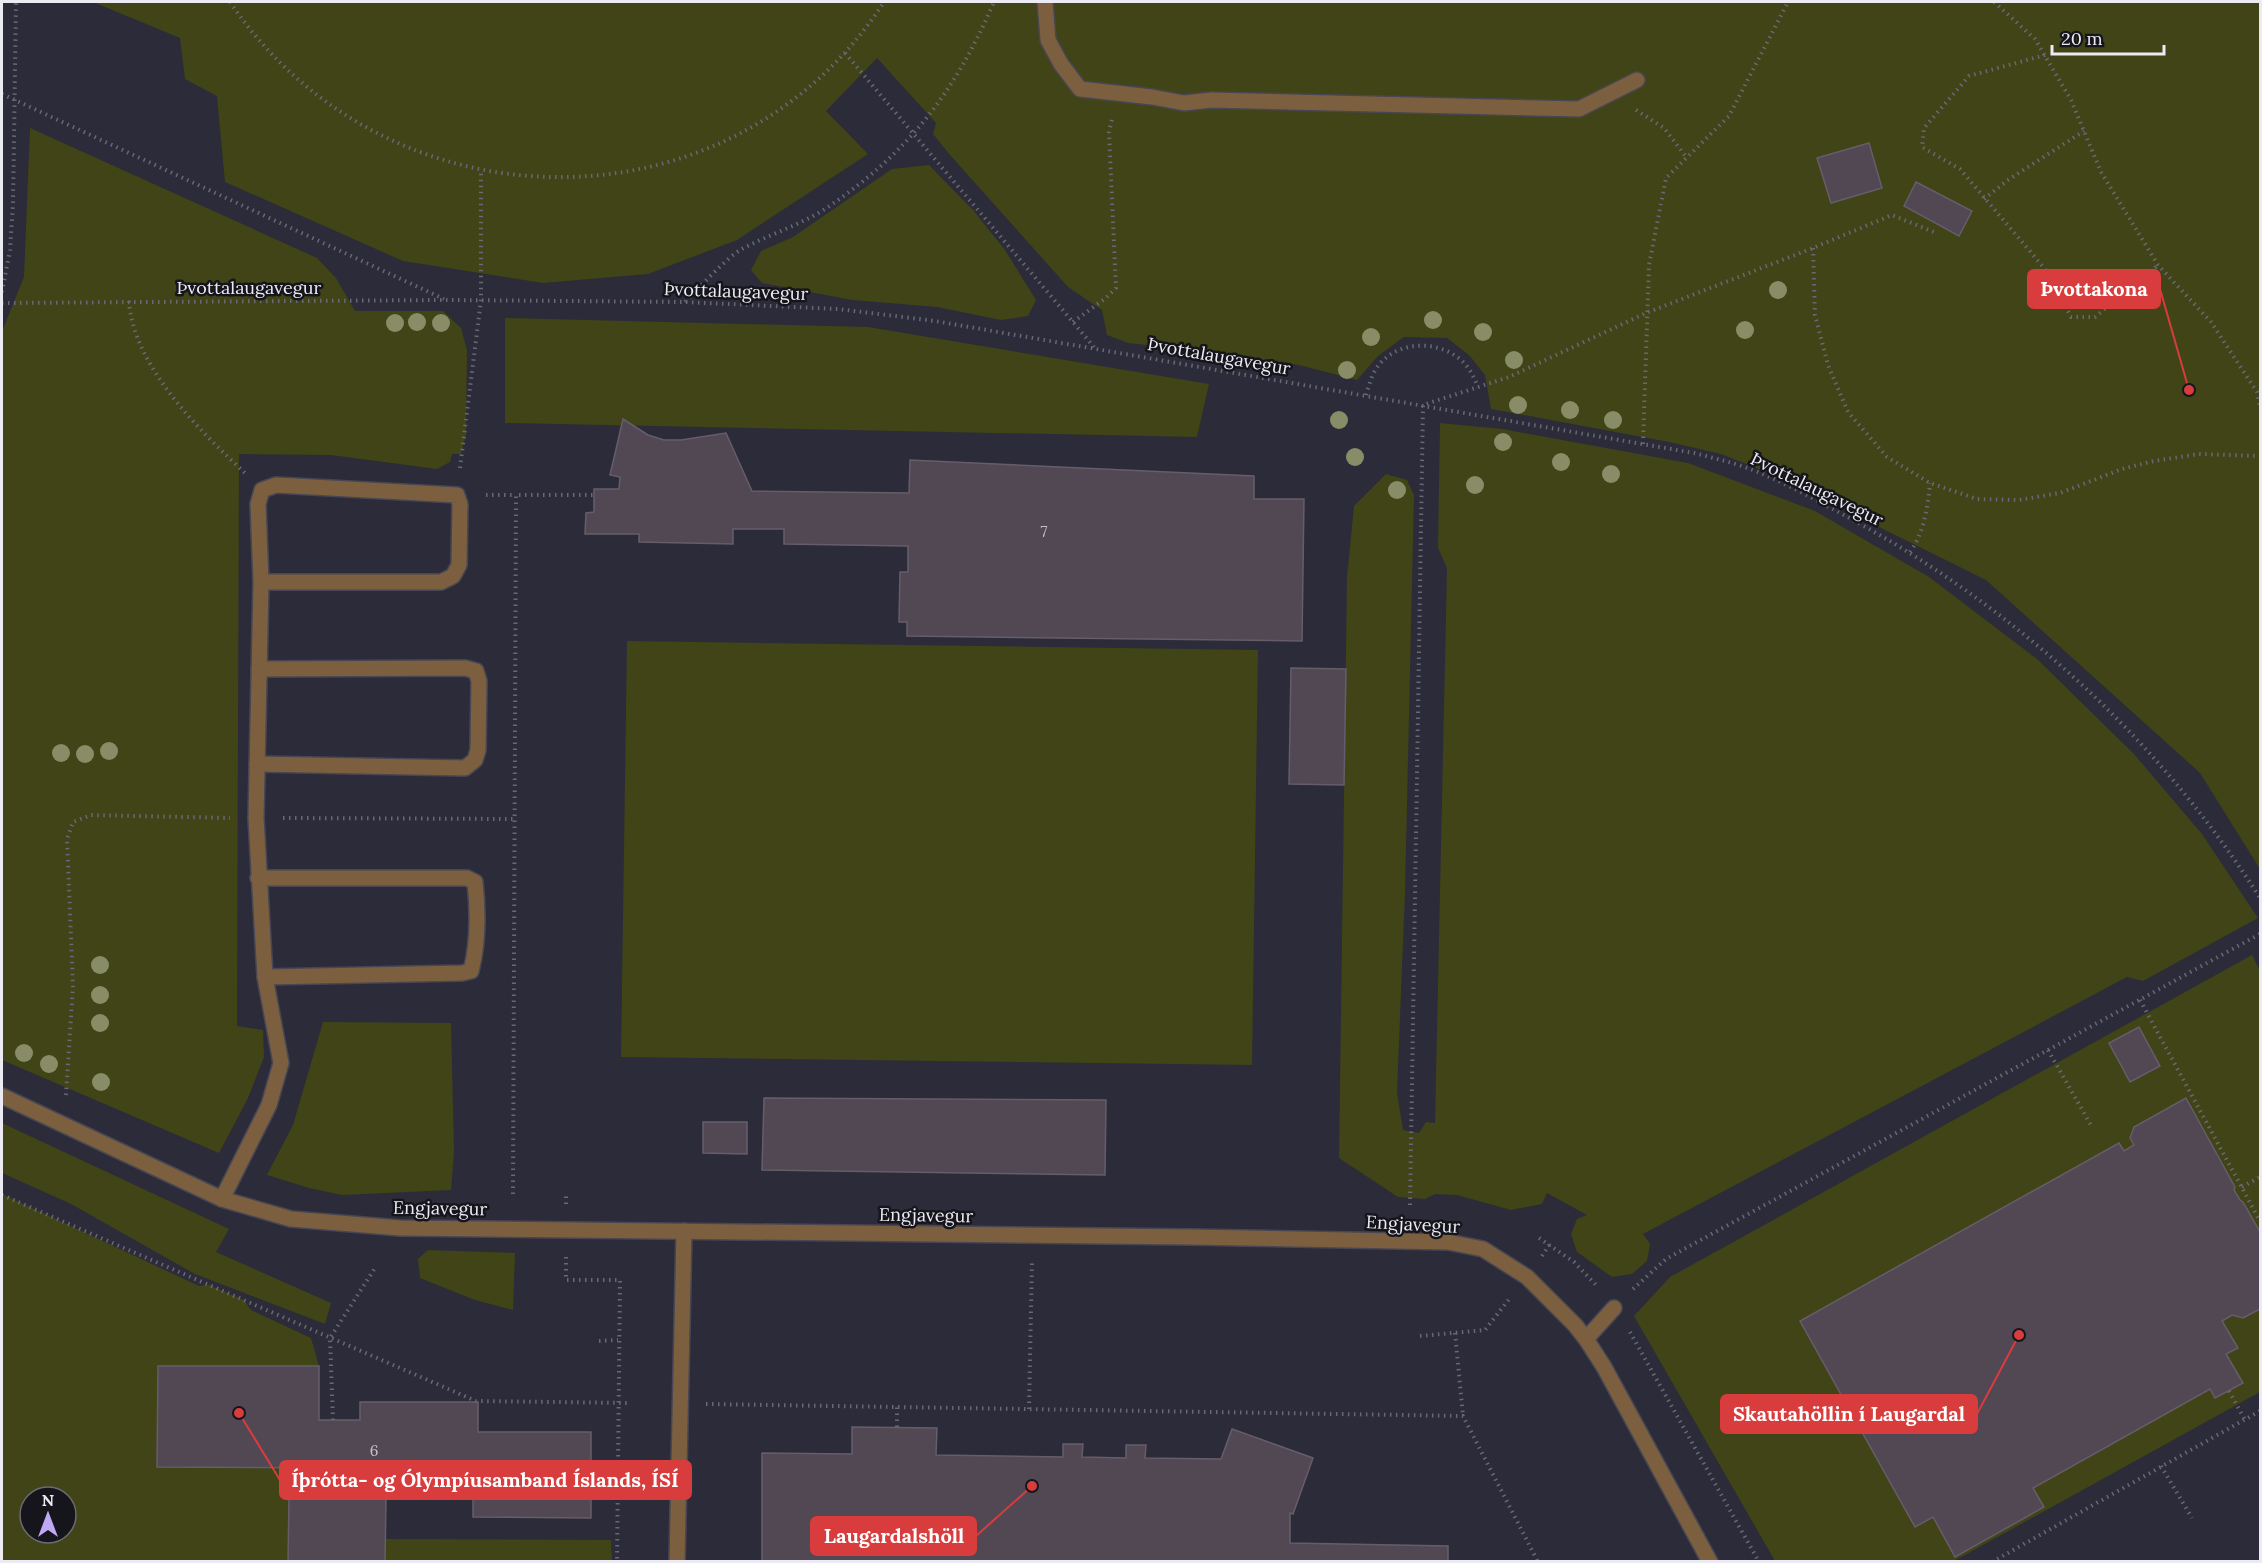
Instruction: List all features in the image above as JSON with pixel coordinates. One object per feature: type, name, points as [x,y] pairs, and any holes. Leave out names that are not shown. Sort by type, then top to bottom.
[{"type":"street","points":[[1045,2],[1048,40],[1061,64],[1080,89],[1184,103],[1212,100],[1578,109],[1637,80]]},
{"type":"street","points":[[222,1198],[269,1105],[281,1063],[265,977],[256,818],[261,582],[258,504],[262,490],[276,485],[457,495],[460,504],[459,566],[453,576],[441,582],[261,582]]},
{"type":"street","points":[[257,764],[465,768],[476,760],[478,750],[479,681],[476,671],[465,668],[259,669]]},
{"type":"street","points":[[258,878],[467,878],[475,882],[477,895],[475,957],[471,971],[265,977]]},
{"type":"street","name":"Engjavegur","points":[[2,1096],[222,1198],[291,1219],[345,1225],[400,1228],[1448,1242],[1484,1249],[1527,1277],[1586,1339],[1604,1367],[1710,1562]]},
{"type":"street","points":[[677,1562],[684,1231]]},
{"type":"street","points":[[1586,1339],[1614,1308]]},
{"type":"path","points":[[2,292],[10,250],[13,204],[16,2]]},
{"type":"path","points":[[230,2],[275,58],[309,89],[346,116],[386,139],[429,156],[481,170],[519,176],[565,178],[610,175],[654,166],[697,152],[738,134],[777,111],[812,83],[845,52],[884,2]]},
{"type":"path","points":[[684,302],[740,250],[784,231],[826,208],[864,180],[914,135],[957,76],[994,2]]},
{"type":"path","points":[[1643,444],[1649,265],[1666,178],[1729,116],[1788,2]]},
{"type":"path","points":[[1994,2],[2035,39],[2070,100],[2101,172],[2158,265],[2211,322],[2257,392],[2260,406]]},
{"type":"path","points":[[845,52],[1095,348]]},
{"type":"path","points":[[2045,55],[1969,76],[1924,128],[1922,147],[1960,169],[2045,269],[2071,316],[2095,316],[2158,265]]},
{"type":"path","points":[[1073,322],[1116,288],[1110,132],[1117,93]]},
{"type":"path","points":[[2,94],[446,300]]},
{"type":"path","points":[[1664,128],[1687,158]]},
{"type":"path","points":[[1984,199],[2008,180],[2084,131]]},
{"type":"path","points":[[481,170],[481,300],[457,495],[593,495]]},
{"type":"path","points":[[1410,1205],[1423,405],[1509,377],[1647,313],[1813,248],[1892,214],[1934,232]]},
{"type":"path","points":[[1813,248],[1815,315],[1828,365],[1848,412],[1887,457],[1930,483],[1977,499],[2019,500],[2060,493],[2122,469],[2154,461],[2199,454],[2260,456]]},
{"type":"path","name":"Þvottalaugavegur","points":[[2,303],[481,300],[684,302],[838,309],[935,321],[1694,453],[1743,467],[1807,495],[1910,552],[2007,620],[2052,657],[2137,739],[2212,829],[2260,898]]},
{"type":"path","points":[[129,301],[136,335],[170,394],[206,437],[262,490]]},
{"type":"path","points":[[1366,395],[1378,365],[1398,351],[1422,345],[1437,346],[1451,352],[1463,362],[1478,387]]},
{"type":"path","points":[[1910,552],[1917,543],[1928,506],[1930,483]]},
{"type":"path","points":[[513,1194],[516,495]]},
{"type":"path","points":[[65,1102],[73,986],[67,839],[73,822],[91,815],[513,819]]},
{"type":"path","points":[[1614,1308],[1640,1280],[1666,1259],[2260,934]]},
{"type":"path","points":[[2140,1000],[2260,1221]]},
{"type":"path","points":[[2048,1050],[2092,1127]]},
{"type":"path","points":[[2242,1187],[2260,1177]]},
{"type":"path","points":[[2,1195],[476,1401],[628,1403]]},
{"type":"path","points":[[1029,1409],[1033,1235]]},
{"type":"path","points":[[1539,1238],[1574,1262],[1593,1280],[1614,1308],[1639,1348],[1759,1562]]},
{"type":"path","points":[[1420,1336],[1485,1330],[1550,1244]]},
{"type":"path","points":[[566,1257],[566,1280],[620,1280],[617,1562]]},
{"type":"path","points":[[333,1420],[330,1338],[375,1268]]},
{"type":"path","points":[[1455,1333],[1463,1416],[1538,1562]]},
{"type":"path","points":[[599,1341],[618,1340]]},
{"type":"path","points":[[2229,1390],[2245,1420]]},
{"type":"path","points":[[704,1404],[1463,1416]]},
{"type":"path","points":[[897,1407],[897,1427]]},
{"type":"path","points":[[1992,1562],[2260,1411]]},
{"type":"path","points":[[2162,1466],[2192,1518]]},
{"type":"green space","points":[[93,2],[2260,2],[2260,869],[2200,773],[1986,580],[1774,475],[1721,454],[1491,409],[1485,375],[1469,355],[1447,338],[1404,337],[1378,356],[1357,380],[1299,365],[1128,343],[1107,335],[1102,310],[1068,287],[950,155],[933,134],[936,123],[877,58],[826,111],[868,154],[737,240],[648,274],[543,283],[403,261],[225,182],[217,96],[185,79],[180,38]]},
{"type":"green space","points":[[30,128],[317,258],[336,278],[355,311],[443,311],[461,328],[467,350],[466,435],[461,454],[452,454],[450,462],[437,469],[331,455],[239,454],[237,1026],[263,1030],[264,1057],[248,1098],[219,1153],[2,1060],[2,331],[24,277]]},
{"type":"green space","points":[[929,165],[973,210],[1005,250],[1036,300],[1028,316],[1001,320],[937,307],[852,300],[762,283],[751,270],[761,251],[793,237],[892,169]]},
{"type":"green space","points":[[505,318],[868,327],[1209,384],[1197,437],[505,423]]},
{"type":"green space","points":[[1440,423],[1502,429],[1688,463],[1815,511],[1929,577],[2037,659],[2134,754],[2202,834],[2258,918],[2143,981],[2127,977],[1643,1234],[1650,1244],[1647,1261],[1632,1274],[1612,1277],[1577,1252],[1571,1234],[1577,1219],[1587,1215],[1547,1193],[1542,1204],[1511,1210],[1457,1195],[1435,1194],[1425,1199],[1398,1197],[1339,1158],[1347,577],[1354,506],[1386,474],[1407,480],[1414,495],[1405,893],[1397,1092],[1403,1130],[1419,1133],[1426,1122],[1435,1123],[1447,568],[1438,548]]},
{"type":"green space","points":[[627,641],[1258,650],[1252,1065],[621,1057]]},
{"type":"green space","points":[[2252,955],[2260,971],[2260,1392],[1954,1561],[1775,1561],[1634,1316],[1670,1277]]},
{"type":"green space","points":[[323,1022],[451,1023],[454,1151],[451,1190],[342,1195],[267,1175],[293,1125]]},
{"type":"green space","points":[[2,1123],[229,1229],[216,1252],[331,1303],[325,1324],[195,1274],[71,1204],[2,1173]]},
{"type":"green space","points":[[2,1194],[199,1286],[209,1285],[244,1300],[251,1310],[311,1338],[319,1366],[158,1366],[157,1467],[330,1468],[330,1498],[289,1498],[288,1561],[2,1562]]},
{"type":"green space","points":[[428,1250],[515,1253],[513,1310],[475,1300],[420,1278],[418,1259]]},
{"type":"green space","points":[[385,1539],[611,1540],[612,1561],[385,1562]]},
{"type":"building","points":[[1869,143],[1882,188],[1831,203],[1817,158]]},
{"type":"building","points":[[1916,182],[1972,211],[1959,236],[1904,206]]},
{"type":"building","points":[[623,419],[648,435],[664,440],[681,440],[726,433],[752,491],[909,493],[910,460],[1254,476],[1254,499],[1304,499],[1302,641],[907,636],[907,622],[899,622],[900,572],[908,572],[908,546],[784,544],[784,529],[733,529],[733,544],[639,542],[639,534],[585,534],[586,513],[594,512],[594,489],[619,489],[620,477],[610,475]]},
{"type":"building","points":[[1291,668],[1346,669],[1344,785],[1289,784]]},
{"type":"building","points":[[2139,1027],[2160,1066],[2130,1082],[2109,1043]]},
{"type":"building","points":[[764,1098],[1106,1100],[1105,1175],[762,1170]]},
{"type":"building","points":[[2186,1098],[2235,1187],[2234,1190],[2260,1232],[2260,1309],[2243,1318],[2232,1315],[2222,1321],[2238,1348],[2226,1354],[2243,1383],[2215,1398],[2210,1389],[2033,1488],[2044,1507],[1955,1557],[1933,1517],[1915,1527],[1800,1321],[2119,1143],[2124,1151],[2134,1145],[2130,1138],[2134,1127]]},
{"type":"building","points":[[703,1122],[747,1122],[747,1154],[703,1153]]},
{"type":"building","points":[[158,1366],[319,1366],[319,1420],[360,1420],[360,1402],[478,1402],[478,1432],[591,1432],[591,1518],[473,1517],[473,1470],[347,1469],[346,1499],[386,1499],[385,1562],[288,1562],[289,1498],[330,1498],[330,1468],[157,1467]]},
{"type":"building","points":[[852,1427],[937,1428],[936,1455],[1063,1457],[1063,1444],[1083,1444],[1082,1457],[1126,1458],[1126,1445],[1146,1445],[1145,1458],[1221,1459],[1232,1429],[1313,1458],[1293,1514],[1290,1513],[1290,1543],[1448,1546],[1448,1562],[762,1562],[762,1453],[852,1454]]},
{"type":"place","name":"Þvottakona","points":[[2189,390]]},
{"type":"place","name":"Skautahöllin í Laugardal","points":[[2019,1335]]},
{"type":"place","name":"Íþrótta- og Ólympíusamband Íslands, ÍSÍ","points":[[239,1413]]},
{"type":"place","name":"Laugardalshöll","points":[[1032,1486]]}]
